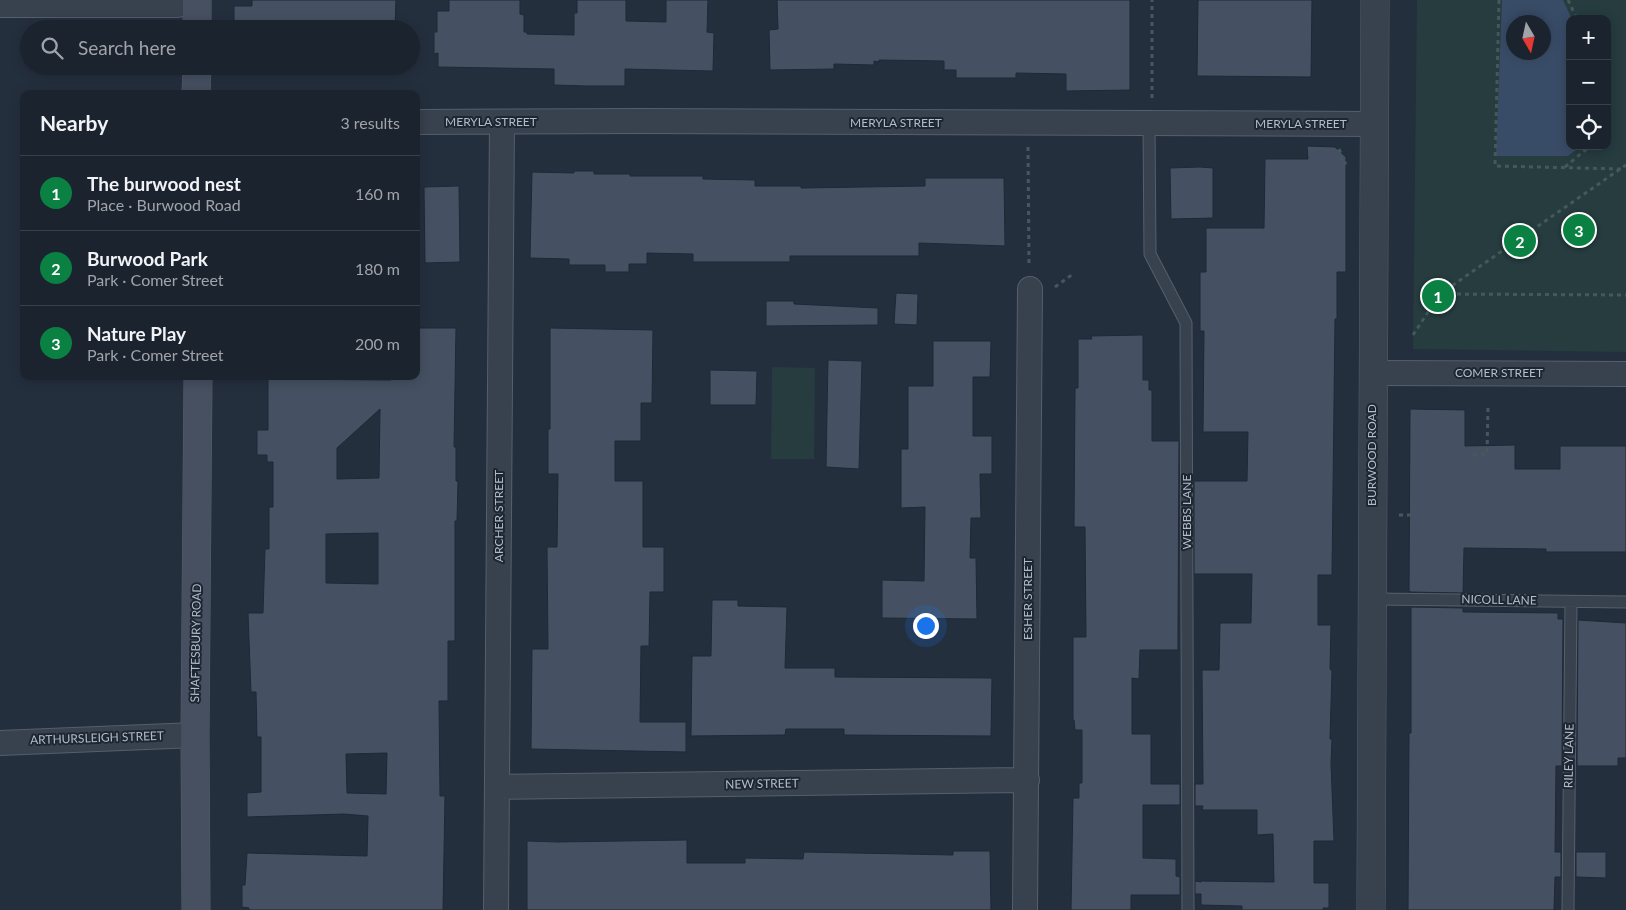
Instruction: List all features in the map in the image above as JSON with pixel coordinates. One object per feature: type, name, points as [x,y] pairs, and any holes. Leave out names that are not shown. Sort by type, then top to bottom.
[{"type":"main road","points":[[197,0],[197,20]]},
{"type":"main road","points":[[196,75],[196,90]]},
{"type":"main road","name":"SHAFTESBURY ROAD","points":[[196,910],[195,735],[198,380]]},
{"type":"street","points":[[0,5],[177,5],[197,0]]},
{"type":"street","name":"BURWOOD ROAD","points":[[1371,910],[1375,0]]},
{"type":"street","name":"MERYLA STREET","points":[[420,122],[1375,124]]},
{"type":"street","name":"ARCHER STREET","points":[[496,910],[502,122]]},
{"type":"street","name":"ESHER STREET","points":[[1026,910],[1030,289]]},
{"type":"street","name":"COMER STREET","points":[[1373,373],[1626,374]]},
{"type":"street","name":"ARTHURSLEIGH STREET","points":[[0,743],[195,735]]},
{"type":"street","name":"NEW STREET","points":[[498,787],[1027,780]]},
{"type":"lane","name":"WEBBS LANE","points":[[1149,124],[1150,254],[1186,323],[1188,910]]},
{"type":"lane","name":"NICOLL LANE","points":[[1371,599],[1626,602]]},
{"type":"lane","name":"RILEY LANE","points":[[1568,910],[1571,602]]},
{"type":"path","points":[[1152,0],[1152,98]]},
{"type":"path","points":[[1499,0],[1495,166],[1621,169]]},
{"type":"path","points":[[1568,0],[1575,15]]},
{"type":"path","points":[[1028,123],[1030,289]]},
{"type":"path","points":[[1337,146],[1341,154],[1342,163],[1356,163]]},
{"type":"path","points":[[1564,168],[1585,150]]},
{"type":"path","points":[[1413,335],[1440,294],[1626,165]]},
{"type":"path","points":[[1440,294],[1626,295]]},
{"type":"path","points":[[1474,455],[1487,454],[1488,406]]},
{"type":"green space","points":[[1417,0],[1626,0],[1626,352],[1413,349]]},
{"type":"green space","points":[[772,367],[815,368],[814,459],[771,459]]},
{"type":"water","points":[[1502,0],[1563,0],[1570,15],[1566,15],[1566,150],[1576,150],[1568,156],[1496,156]]},
{"type":"building","points":[[252,0],[396,0],[395,20],[234,20],[234,6],[252,6]]},
{"type":"building","points":[[449,0],[520,0],[520,14],[524,15],[524,32],[527,32],[527,34],[574,35],[574,13],[577,13],[577,0],[626,0],[626,21],[666,22],[666,0],[708,0],[707,32],[714,33],[713,71],[625,69],[625,86],[587,86],[554,85],[554,69],[438,67],[438,53],[434,54],[434,32],[437,32],[437,11],[449,11]]},
{"type":"building","points":[[777,0],[1130,0],[1130,90],[1066,91],[1066,74],[1016,73],[1016,78],[956,78],[956,70],[944,70],[944,61],[879,60],[879,62],[874,61],[874,65],[834,64],[834,69],[770,70],[769,30],[778,29]]},
{"type":"building","points":[[1198,0],[1312,0],[1311,77],[1197,76]]},
{"type":"building","points":[[1307,146],[1335,147],[1346,157],[1346,272],[1337,272],[1337,319],[1335,319],[1332,575],[1318,575],[1318,625],[1331,625],[1330,739],[1332,739],[1334,841],[1314,841],[1314,883],[1329,883],[1329,908],[1323,908],[1323,910],[1242,910],[1242,906],[1201,905],[1201,894],[1195,894],[1195,881],[1274,882],[1273,834],[1257,835],[1257,810],[1202,810],[1203,806],[1195,806],[1195,784],[1203,784],[1202,670],[1219,670],[1220,623],[1251,623],[1252,574],[1194,574],[1194,481],[1247,481],[1248,432],[1203,432],[1204,331],[1200,331],[1200,272],[1206,272],[1206,228],[1264,228],[1265,159],[1308,159]]},
{"type":"building","points":[[1170,168],[1213,168],[1213,218],[1171,219]]},
{"type":"building","points":[[574,171],[594,171],[594,174],[630,174],[630,176],[703,176],[703,179],[755,180],[755,186],[801,186],[801,188],[925,186],[925,178],[1004,178],[1005,246],[919,243],[919,256],[790,256],[790,262],[693,262],[693,254],[647,253],[647,264],[629,264],[629,272],[605,272],[605,265],[569,265],[569,259],[530,258],[532,172],[574,173]]},
{"type":"building","points":[[459,186],[460,262],[425,263],[424,187]]},
{"type":"building","points":[[896,293],[918,294],[917,325],[894,324]]},
{"type":"building","points":[[766,301],[794,301],[794,304],[878,308],[878,325],[766,326]]},
{"type":"building","points":[[420,328],[456,328],[454,447],[456,447],[456,481],[458,481],[457,521],[455,521],[455,641],[448,641],[448,701],[439,701],[440,796],[445,796],[443,910],[249,910],[249,908],[242,907],[242,885],[245,885],[247,853],[367,856],[368,816],[344,814],[247,817],[247,793],[261,792],[261,737],[257,737],[256,692],[251,692],[248,613],[263,613],[265,549],[269,549],[269,507],[273,507],[273,462],[267,462],[267,455],[257,455],[257,430],[268,430],[268,380],[420,380]],"holes":[[[380,409],[379,478],[337,479],[337,448]],[[378,533],[378,584],[326,583],[326,534]],[[387,753],[386,794],[347,793],[346,754]]]},
{"type":"building","points":[[550,328],[653,330],[652,403],[641,403],[641,441],[615,441],[615,481],[643,481],[643,547],[664,547],[664,592],[650,592],[649,646],[641,646],[640,722],[686,722],[686,752],[531,749],[532,649],[548,649],[547,547],[557,547],[558,474],[548,474]]},
{"type":"building","points":[[1143,335],[1143,380],[1149,380],[1149,390],[1152,390],[1152,441],[1179,441],[1178,650],[1140,650],[1139,679],[1132,678],[1132,734],[1151,734],[1151,784],[1180,784],[1180,805],[1143,805],[1143,858],[1176,859],[1176,876],[1180,877],[1180,895],[1131,895],[1131,910],[1071,910],[1073,798],[1079,798],[1079,783],[1082,783],[1082,730],[1075,730],[1073,720],[1073,637],[1086,637],[1085,527],[1074,527],[1075,388],[1078,388],[1078,339],[1092,339],[1091,336]]},
{"type":"building","points":[[933,341],[991,341],[990,377],[973,377],[973,436],[992,436],[992,474],[980,474],[981,518],[971,518],[970,558],[976,558],[977,619],[882,618],[882,580],[924,581],[925,507],[901,508],[901,449],[908,449],[908,386],[933,386]]},
{"type":"building","points":[[828,360],[862,361],[859,469],[826,467]]},
{"type":"building","points":[[710,370],[757,371],[756,405],[710,405]]},
{"type":"building","points":[[1410,409],[1465,410],[1465,446],[1515,445],[1515,469],[1560,469],[1560,446],[1626,446],[1626,552],[1546,552],[1546,549],[1464,548],[1463,593],[1409,591]]},
{"type":"building","points":[[712,600],[738,600],[738,606],[787,607],[785,668],[835,668],[835,677],[992,678],[991,736],[844,735],[844,729],[786,729],[785,735],[691,736],[692,656],[711,656]]},
{"type":"building","points":[[1411,607],[1463,608],[1463,612],[1558,613],[1558,619],[1563,619],[1562,766],[1556,766],[1555,852],[1561,852],[1561,877],[1555,877],[1554,910],[1408,910]]},
{"type":"building","points":[[1578,620],[1626,623],[1626,758],[1618,758],[1618,766],[1577,766]]},
{"type":"building","points":[[687,840],[687,863],[745,863],[745,858],[803,859],[804,852],[953,855],[953,851],[990,851],[991,910],[527,910],[527,841]]},
{"type":"building","points":[[1576,852],[1606,852],[1606,878],[1576,877]]},
{"type":"place","name":"Nature Play","points":[[1579,230]]},
{"type":"place","name":"Burwood Park","points":[[1520,241]]},
{"type":"place","name":"The burwood nest","points":[[1438,296]]}]
